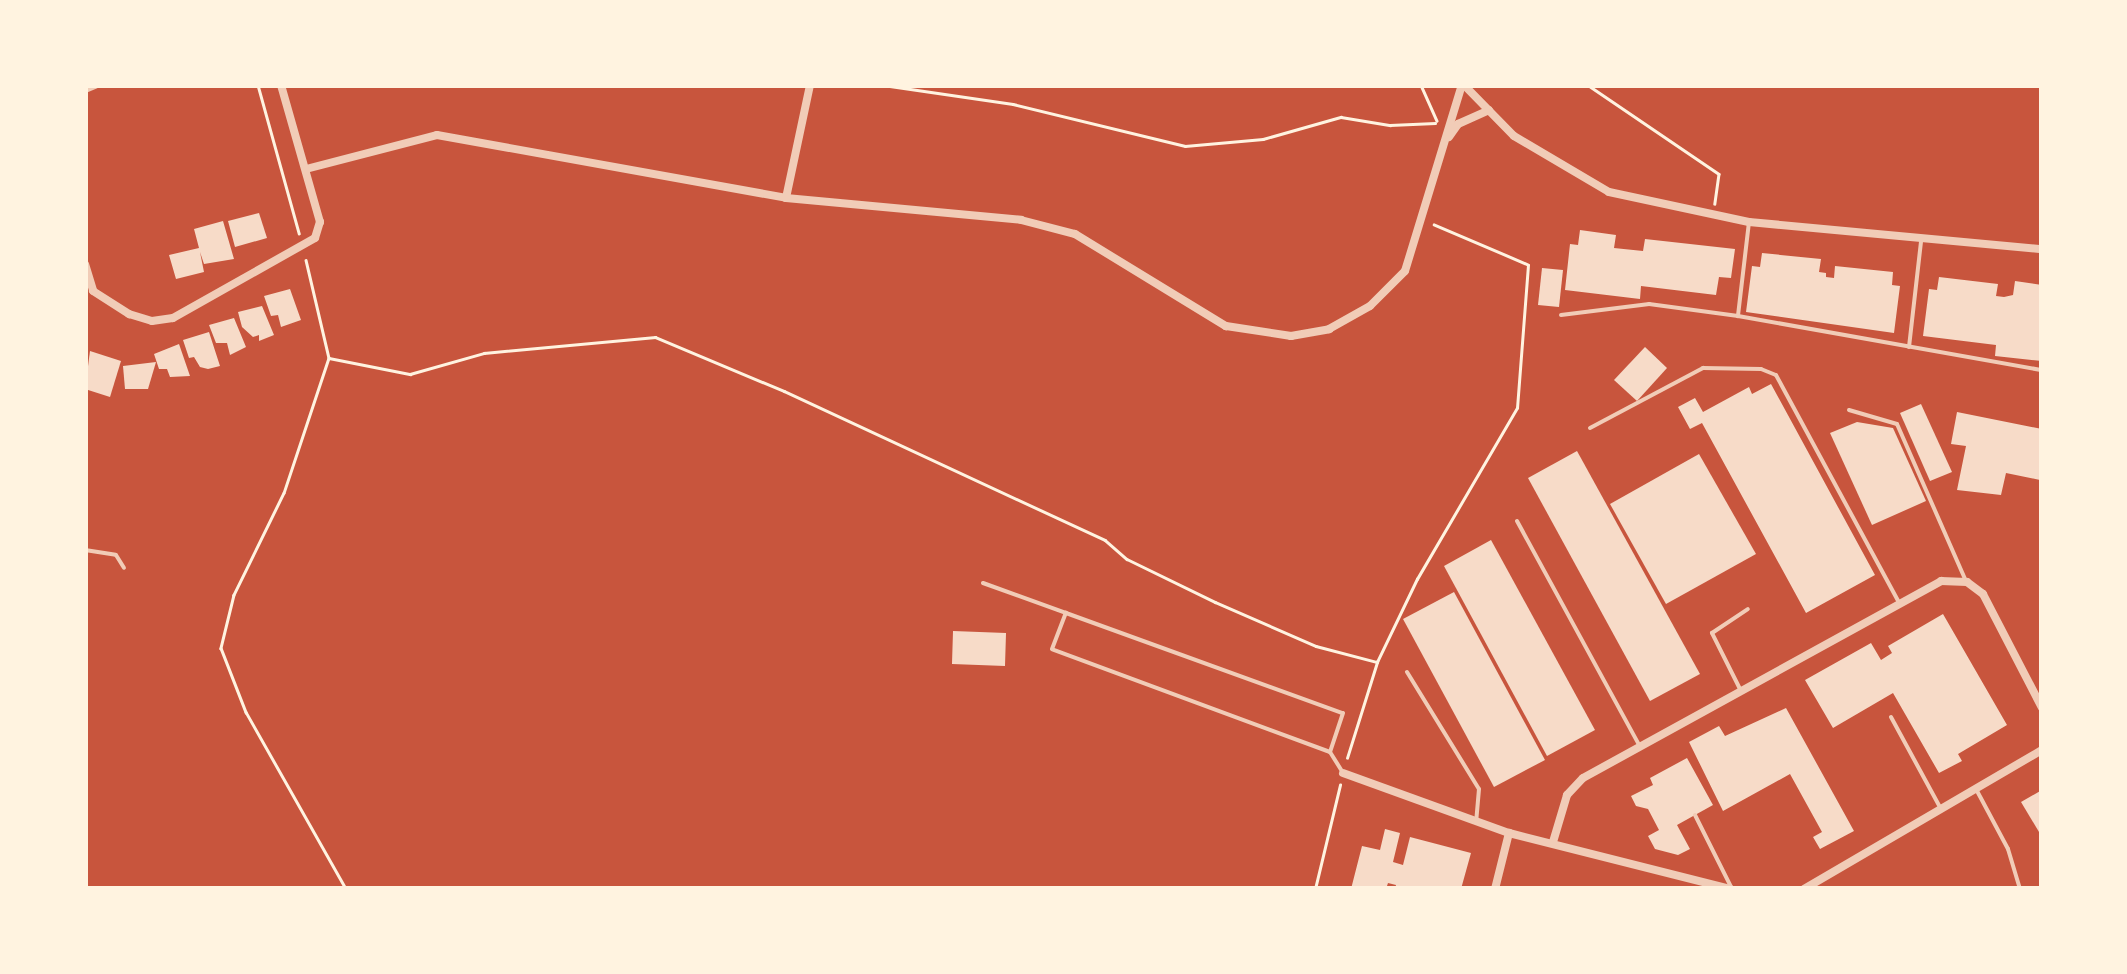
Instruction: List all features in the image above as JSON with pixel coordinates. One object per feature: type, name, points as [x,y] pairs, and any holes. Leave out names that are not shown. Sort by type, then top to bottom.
[{"type":"street","points":[[85,89],[95,85]]},
{"type":"street","points":[[85,264],[93,291],[152,322],[173,318],[315,238],[320,222],[282,85]]},
{"type":"street","points":[[786,198],[810,85]]},
{"type":"street","points":[[306,169],[437,136],[786,198],[1021,220],[1074,234],[1226,326],[1290,336],[1328,329],[1370,306],[1405,270],[1424,220],[1463,85],[1514,136],[1609,192],[1749,222],[1921,241],[2042,249]]},
{"type":"street","points":[[1444,145],[1458,124],[1489,110]]},
{"type":"street","points":[[1553,842],[1567,795],[1582,778],[1942,581],[1967,582],[1984,594],[2042,708]]},
{"type":"street","points":[[1804,889],[2042,750]]},
{"type":"street","points":[[1343,773],[1508,833],[1706,886],[1731,889]]},
{"type":"street","points":[[1495,889],[1508,833]]},
{"type":"lane","points":[[1738,316],[1749,222]]},
{"type":"lane","points":[[1909,346],[1921,241]]},
{"type":"lane","points":[[1562,315],[1649,304],[2042,370]]},
{"type":"lane","points":[[1590,428],[1703,368],[1761,369],[1776,376],[1900,604]]},
{"type":"lane","points":[[1848,410],[1897,424],[1967,582]]},
{"type":"lane","points":[[1517,522],[1640,747]]},
{"type":"lane","points":[[85,550],[116,555],[124,568]]},
{"type":"lane","points":[[983,583],[1343,713],[1330,752]]},
{"type":"lane","points":[[1742,691],[1712,633],[1748,608]]},
{"type":"lane","points":[[1066,612],[1052,650],[1330,752],[1343,773]]},
{"type":"lane","points":[[1408,672],[1479,789],[1476,821]]},
{"type":"lane","points":[[1891,717],[1941,809]]},
{"type":"lane","points":[[1976,789],[2008,848],[2020,889]]},
{"type":"lane","points":[[1695,815],[1731,889]]},
{"type":"path","points":[[258,85],[329,358],[284,493],[234,595],[220,648],[246,712],[346,889]]},
{"type":"path","points":[[883,85],[1012,104],[1185,146],[1263,139],[1342,117],[1390,125],[1450,124]]},
{"type":"path","points":[[1421,85],[1438,123]]},
{"type":"path","points":[[1588,85],[1719,174],[1714,212]]},
{"type":"path","points":[[329,358],[410,374],[484,353],[655,337],[1105,540],[1127,559],[1230,608],[1316,646],[1377,662],[1416,578],[1518,408],[1528,265],[1424,220]]},
{"type":"building","points":[[259,213],[267,238],[235,247],[228,221]]},
{"type":"building","points":[[223,221],[234,259],[204,264],[200,252],[204,272],[176,279],[169,255],[199,248],[194,229]]},
{"type":"building","points":[[1580,230],[1616,235],[1614,248],[1643,251],[1645,239],[1735,249],[1731,278],[1719,277],[1716,295],[1641,286],[1640,299],[1565,290],[1570,244],[1578,245]]},
{"type":"building","points":[[1762,253],[1821,259],[1819,272],[1826,273],[1826,277],[1834,278],[1835,266],[1893,272],[1892,285],[1900,286],[1894,333],[1746,312],[1752,266],[1760,267]]},
{"type":"building","points":[[1542,268],[1563,270],[1559,307],[1538,305]]},
{"type":"building","points":[[1939,277],[1998,284],[1996,296],[2004,297],[2013,295],[2015,281],[2042,285],[2042,361],[1995,356],[1996,345],[1923,336],[1929,289],[1937,290]]},
{"type":"building","points":[[290,289],[301,320],[281,327],[278,315],[271,316],[264,296]]},
{"type":"building","points":[[262,306],[274,335],[259,341],[259,335],[253,337],[242,327],[238,312]]},
{"type":"building","points":[[234,318],[246,347],[230,355],[227,343],[216,343],[209,325]]},
{"type":"building","points":[[209,332],[220,366],[208,369],[200,367],[194,357],[189,358],[183,340]]},
{"type":"building","points":[[179,344],[190,376],[170,377],[167,369],[159,369],[154,354]]},
{"type":"building","points":[[1645,347],[1667,368],[1637,401],[1614,380]]},
{"type":"building","points":[[90,351],[121,361],[110,397],[85,389]]},
{"type":"building","points":[[156,362],[148,389],[125,389],[123,366]]},
{"type":"building","points":[[1771,384],[1875,575],[1806,613],[1702,423],[1690,429],[1678,407],[1695,398],[1703,412],[1749,387],[1752,394]]},
{"type":"building","points":[[1921,404],[1952,472],[1930,481],[1900,413]]},
{"type":"building","points":[[1957,412],[2042,429],[2040,480],[2006,473],[2001,495],[1957,490],[1966,446],[1951,444]]},
{"type":"building","points":[[1857,422],[1893,428],[1926,501],[1872,525],[1830,433]]},
{"type":"building","points":[[1577,451],[1700,674],[1650,701],[1528,478]]},
{"type":"building","points":[[1699,454],[1756,554],[1666,604],[1610,504]]},
{"type":"building","points":[[1491,540],[1595,730],[1547,756],[1444,566]]},
{"type":"building","points":[[1454,592],[1545,760],[1494,787],[1403,619]]},
{"type":"building","points":[[1943,614],[2007,725],[1958,754],[1962,761],[1939,773],[1893,693],[1833,728],[1805,680],[1871,643],[1881,660],[1892,653],[1888,646]]},
{"type":"building","points":[[953,631],[1006,633],[1005,666],[952,664]]},
{"type":"building","points":[[1786,708],[1854,831],[1820,849],[1813,837],[1822,832],[1790,774],[1723,811],[1689,742],[1719,726],[1725,736]]},
{"type":"building","points":[[1687,758],[1713,805],[1677,825],[1690,849],[1678,855],[1655,849],[1648,836],[1659,830],[1648,809],[1636,806],[1631,796],[1653,785],[1650,778]]},
{"type":"building","points":[[2042,790],[2042,837],[2021,802]]},
{"type":"building","points":[[1385,829],[1400,833],[1393,862],[1403,865],[1410,837],[1471,853],[1461,889],[1395,889],[1396,885],[1388,883],[1386,889],[1351,889],[1362,846],[1380,850]]}]
